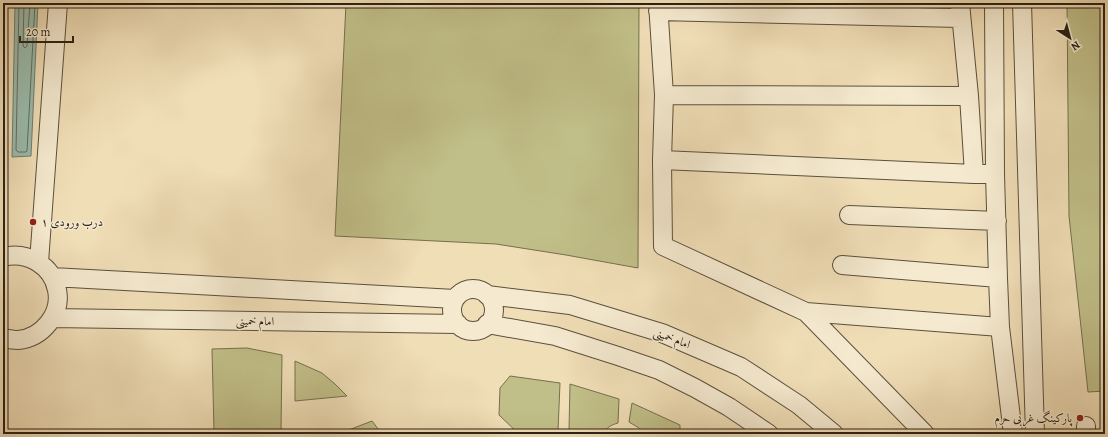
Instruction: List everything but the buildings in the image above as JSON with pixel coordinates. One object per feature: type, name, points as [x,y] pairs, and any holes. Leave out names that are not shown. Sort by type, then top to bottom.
[{"type":"street","points":[[39,262],[58,3]]},
{"type":"street","points":[[994,3],[995,174],[1000,327],[1013,434]]},
{"type":"street","points":[[1022,3],[1035,434]]},
{"type":"street","points":[[974,174],[969,96],[960,10],[658,7],[664,95],[662,160],[663,246],[806,312],[1000,327]]},
{"type":"street","points":[[664,95],[969,96]]},
{"type":"street","points":[[662,160],[995,174]]},
{"type":"street","points":[[849,215],[997,221]]},
{"type":"street","points":[[3,257],[16,255],[28,257],[39,262],[52,277],[57,290],[57,305],[52,318],[43,330],[31,337],[18,340],[3,338]]},
{"type":"street","points":[[842,265],[998,278]]},
{"type":"street","points":[[52,277],[455,299]]},
{"type":"street","points":[[470,289],[476,289],[487,295],[493,306],[493,313],[488,324],[483,328],[472,331],[467,330],[458,324],[454,319],[452,305],[459,294],[470,289]]},
{"type":"street","name":"امام خمینی","points":[[487,295],[570,305],[662,333],[741,366],[799,405],[834,434]]},
{"type":"street","points":[[806,312],[925,434]]},
{"type":"street","name":"امام خمینی","points":[[52,318],[458,324]]},
{"type":"street","points":[[488,324],[555,336],[659,370],[729,406],[769,434]]},
{"type":"shaded area","points":[[346,3],[639,3],[638,268],[496,244],[335,236]]},
{"type":"shaded area","points":[[1067,3],[1105,3],[1105,391],[1088,392],[1069,216]]},
{"type":"shaded area","points":[[247,348],[282,355],[281,430],[214,431],[212,349]]},
{"type":"shaded area","points":[[295,361],[322,373],[347,396],[295,401]]},
{"type":"shaded area","points":[[510,376],[560,383],[558,431],[555,434],[519,434],[499,415],[500,388]]},
{"type":"shaded area","points":[[570,384],[619,399],[618,423],[609,427],[603,434],[572,434],[569,430]]},
{"type":"shaded area","points":[[632,403],[680,425],[680,434],[643,434],[639,428],[629,422]]},
{"type":"shaded area","points":[[372,421],[382,434],[348,434],[346,431]]},
{"type":"water","points":[[15,3],[38,3],[31,156],[12,157]]},
{"type":"place","name":"درب ورودی ۱","points":[[33,222]]},
{"type":"place","name":"پارکینگ غربی حرم","points":[[1080,418]]}]
